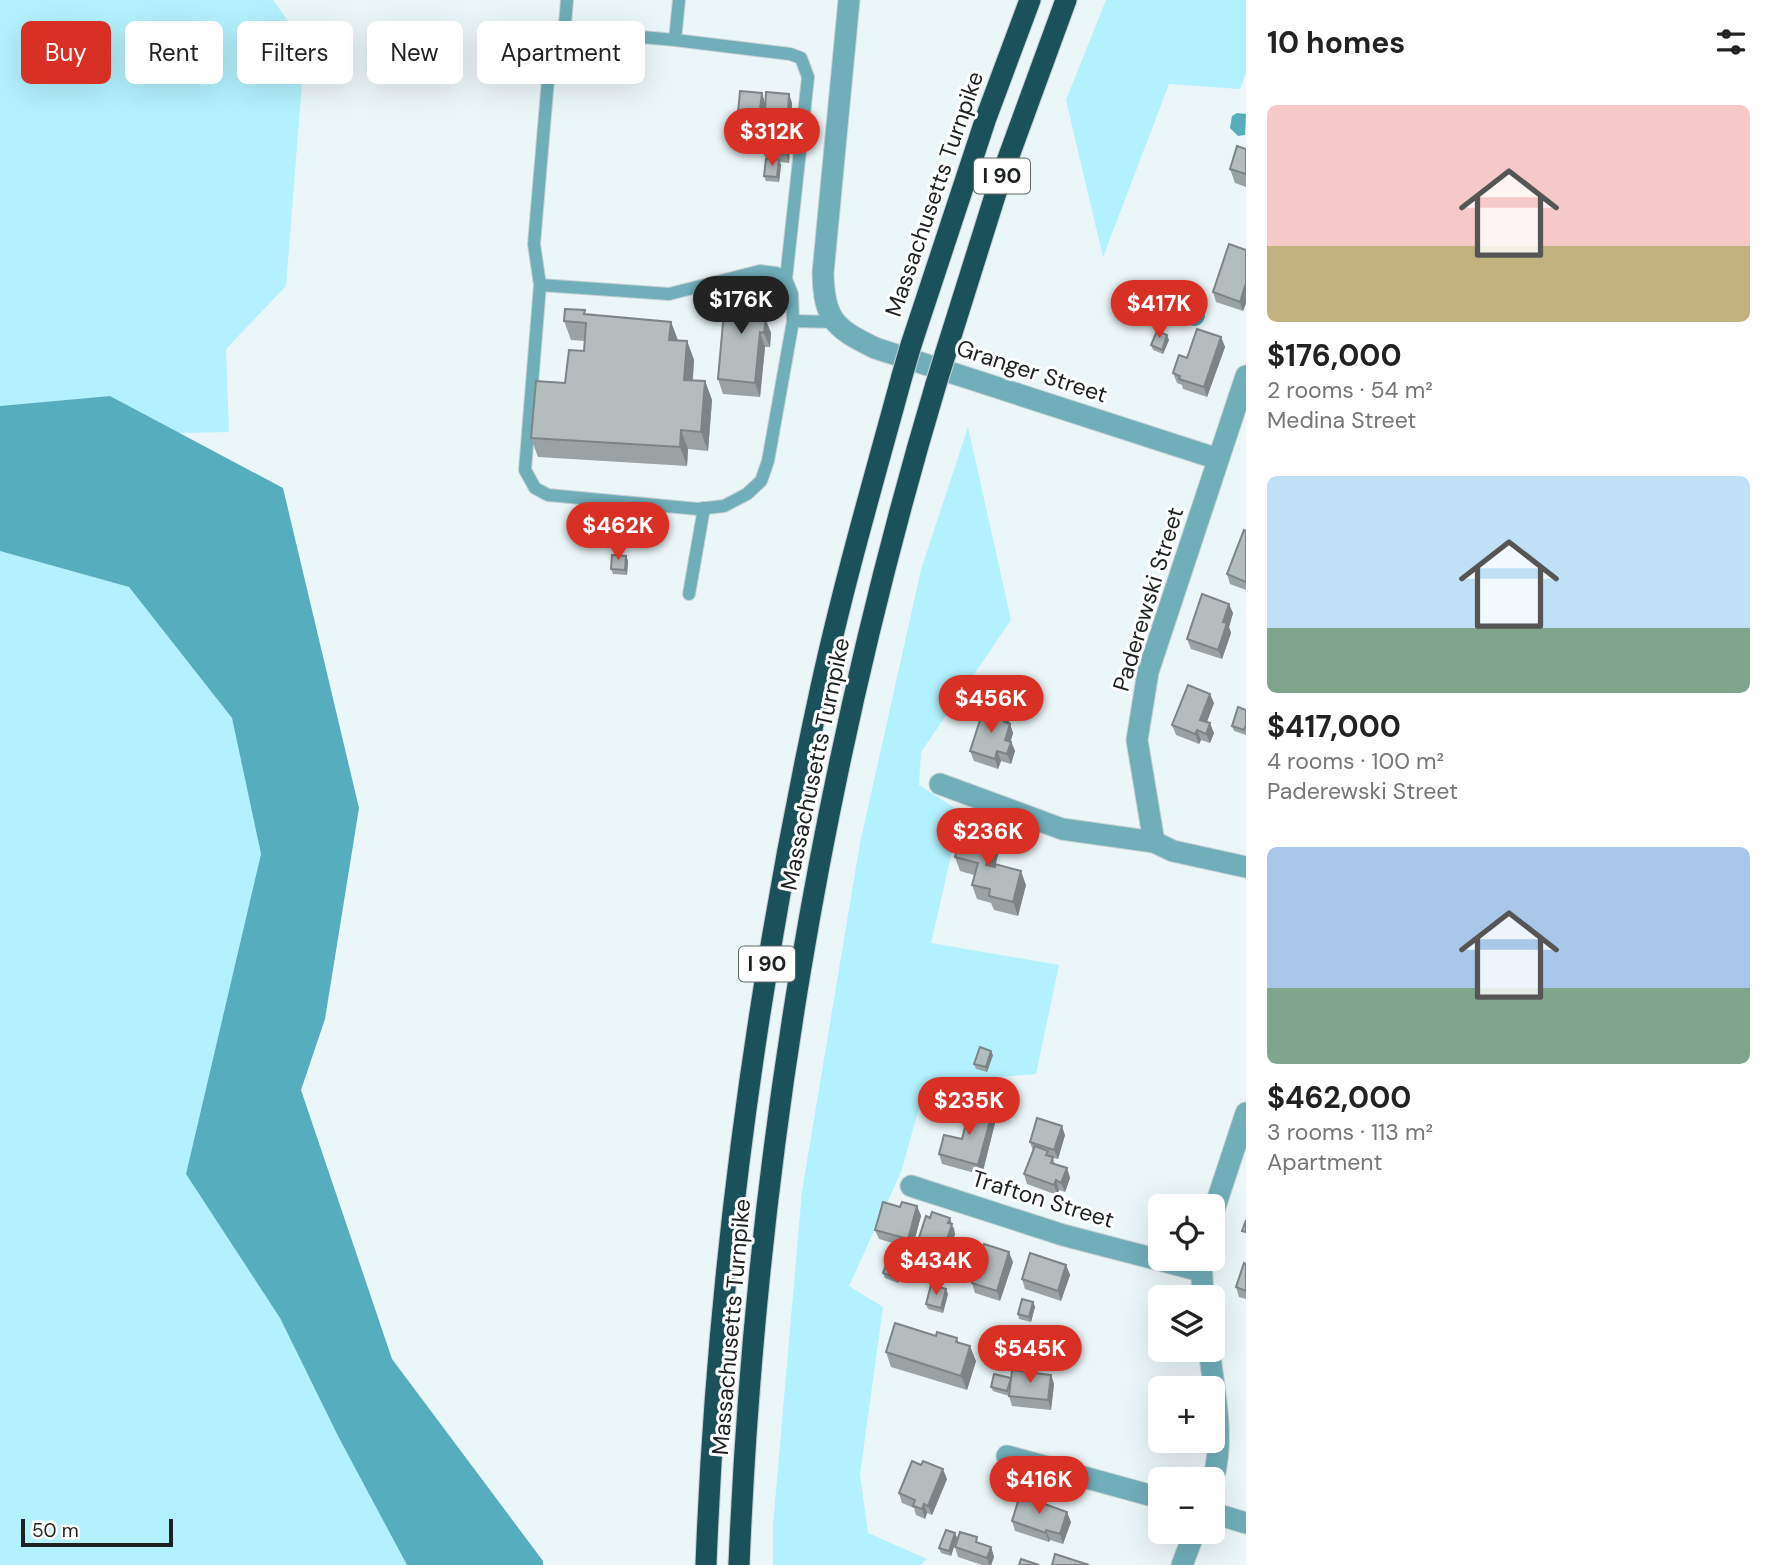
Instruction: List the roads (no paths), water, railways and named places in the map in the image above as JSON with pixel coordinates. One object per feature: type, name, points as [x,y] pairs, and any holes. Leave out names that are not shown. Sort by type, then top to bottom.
[{"type":"highway","name":"Massachusetts Turnpike","points":[[706,1565],[709,1485],[728,1246],[763,987],[786,853],[821,684],[902,376],[986,118],[1030,0]]},
{"type":"highway","name":"Massachusetts Turnpike","points":[[739,1565],[746,1447],[774,1152],[808,931],[838,771],[902,504],[944,355],[999,183],[1066,0]]},
{"type":"street","points":[[835,322],[826,307],[823,273],[849,0]]},
{"type":"street","name":"Granger Street","points":[[835,322],[875,348],[1218,459]]},
{"type":"street","name":"Paderewski Street","points":[[1154,842],[1137,740],[1148,672],[1246,376]]},
{"type":"street","points":[[940,784],[1062,829],[1154,842],[1172,851],[1246,867]]},
{"type":"street","points":[[1219,1194],[1246,1113]]},
{"type":"street","name":"Trafton Street","points":[[911,1185],[1063,1235],[1148,1253]]},
{"type":"street","points":[[1211,1362],[1217,1411],[1217,1467]]},
{"type":"street","points":[[1007,1456],[1148,1495]]},
{"type":"street","points":[[1225,1516],[1246,1522]]},
{"type":"street","points":[[1182,1565],[1190,1544]]},
{"type":"lane","points":[[565,21],[567,0]]},
{"type":"lane","points":[[675,40],[679,0]]},
{"type":"lane","points":[[548,84],[534,244],[540,285],[525,470],[535,488],[548,495],[704,508],[724,506],[747,494],[761,481],[768,461],[793,321],[792,295],[786,279],[808,77],[801,58],[790,54],[645,37]]},
{"type":"lane","points":[[540,285],[669,294],[760,271],[776,273],[786,279]]},
{"type":"lane","points":[[793,321],[835,322]]},
{"type":"lane","points":[[689,594],[704,508]]}]
